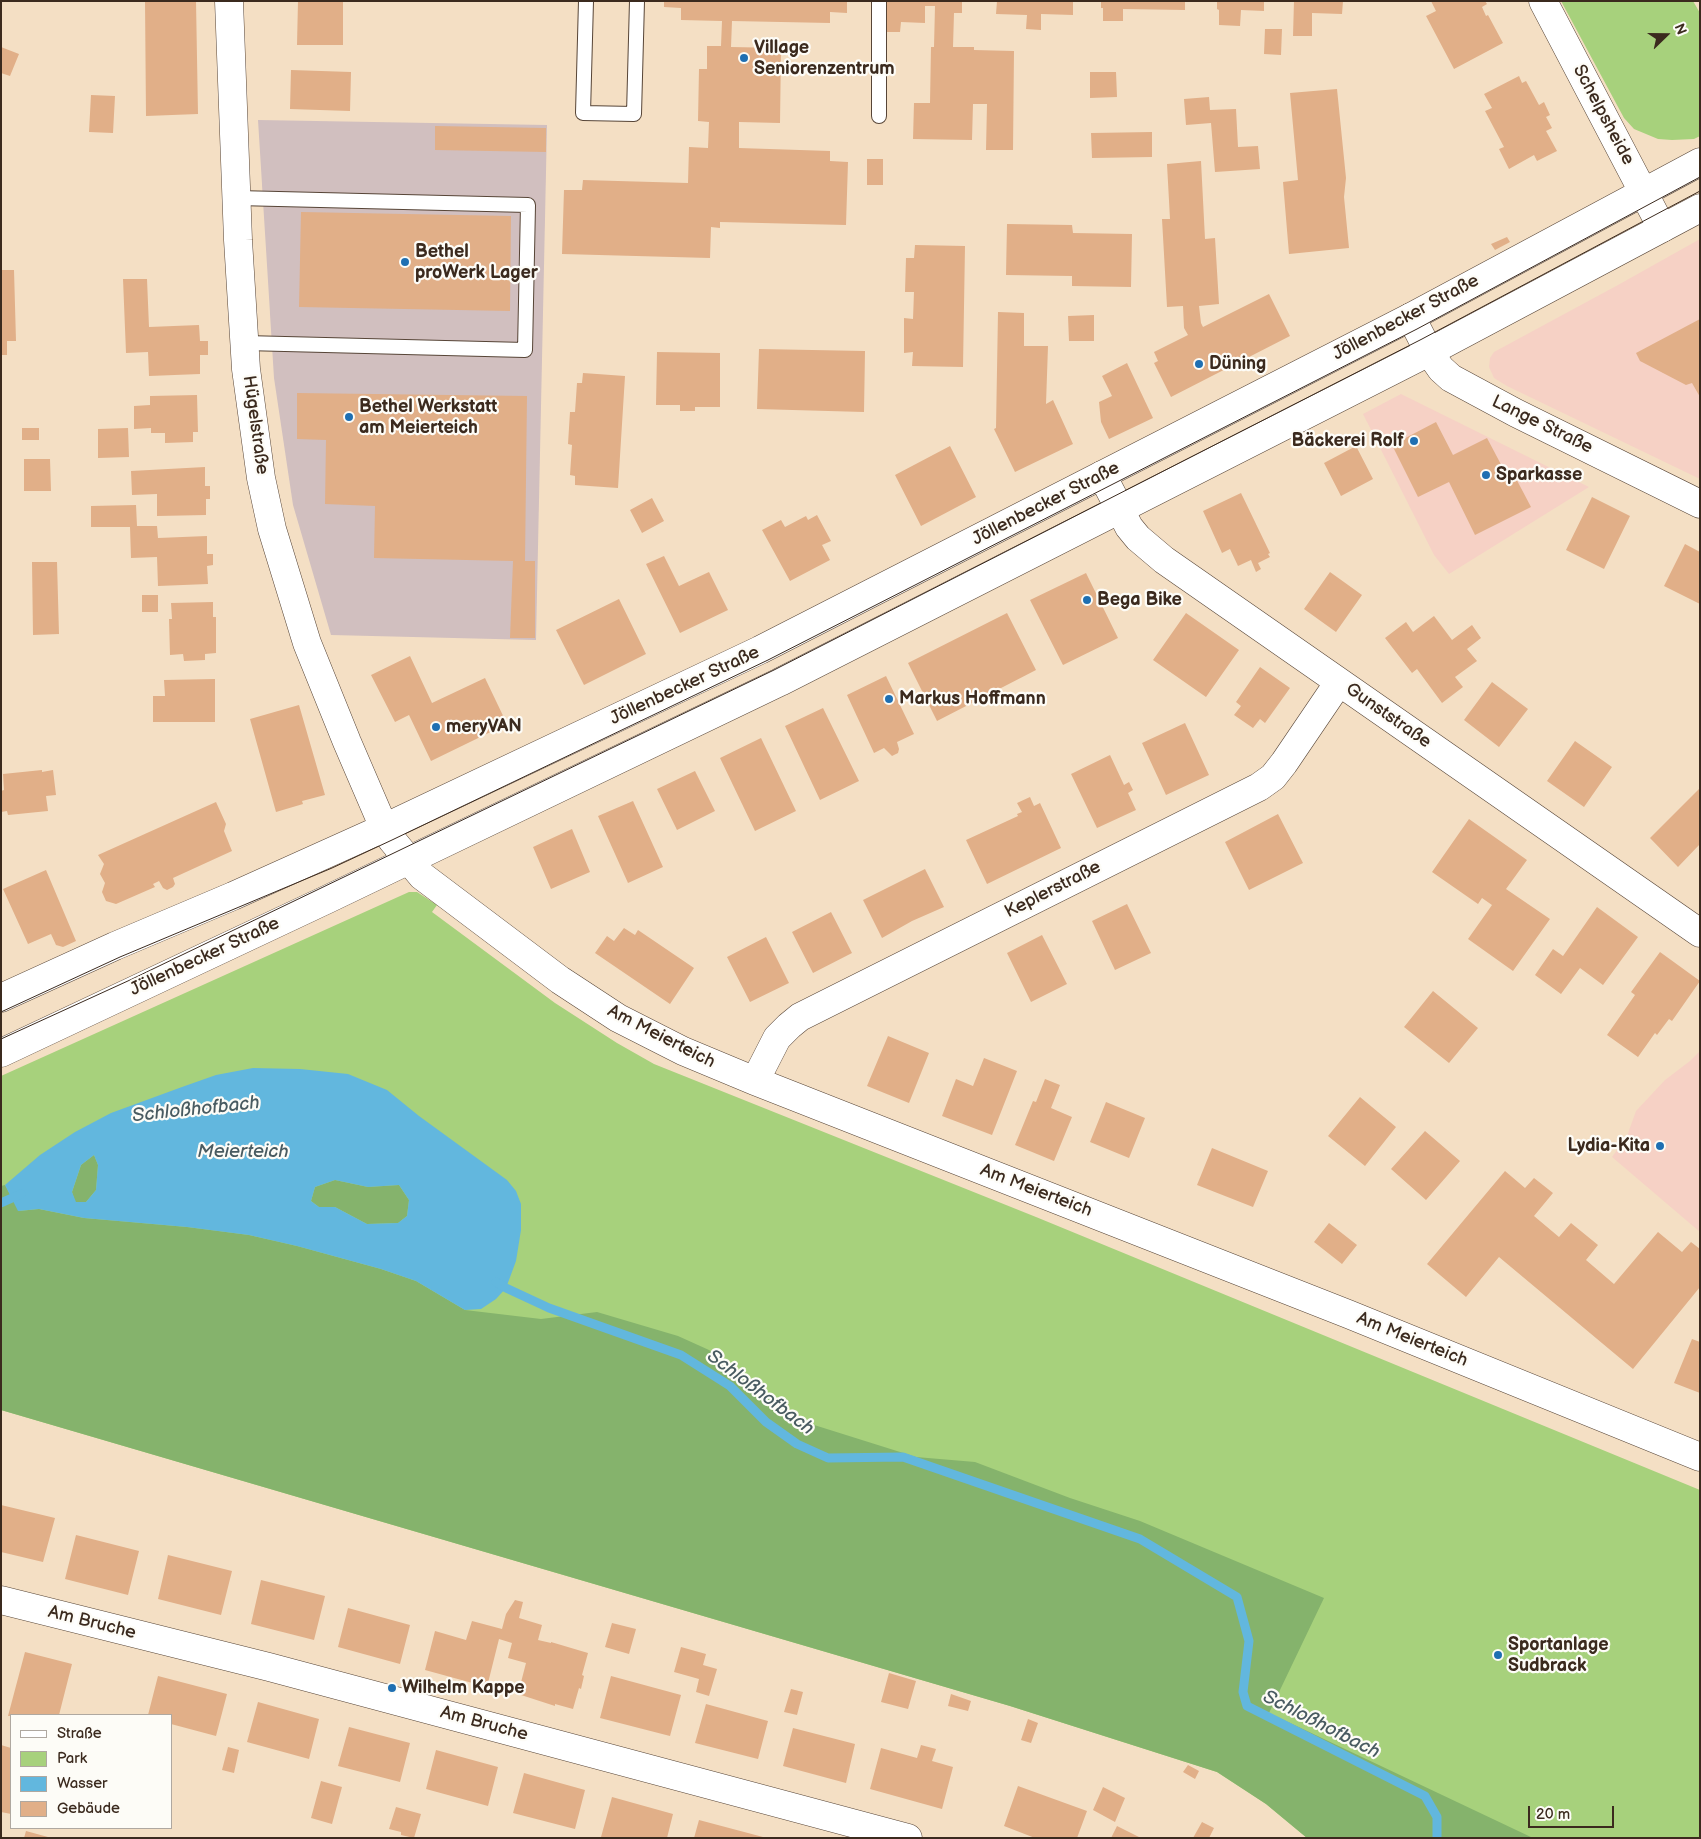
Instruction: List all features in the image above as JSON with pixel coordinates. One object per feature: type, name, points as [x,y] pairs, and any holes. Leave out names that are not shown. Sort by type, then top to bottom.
[{"type":"street","name":"Hügelstraße","points":[[229,1],[236,198],[245,343],[252,421],[262,478],[280,556],[301,626],[321,680],[384,828]]},
{"type":"street","name":"Schelpsheide","points":[[1543,1],[1662,228]]},
{"type":"street","name":"Jöllenbecker Straße","points":[[1,998],[384,828],[760,650],[1411,317],[1700,162]]},
{"type":"street","name":"Jöllenbecker Straße","points":[[1,1053],[780,682],[1430,352],[1700,208]]},
{"type":"street","name":"Lange Straße","points":[[1411,317],[1441,369],[1465,387],[1700,504]]},
{"type":"street","name":"Gunststraße","points":[[1102,476],[1129,527],[1138,538],[1164,560],[1700,933]]},
{"type":"street","name":"Keplerstraße","points":[[755,1081],[777,1038],[800,1017],[1260,787],[1273,777],[1284,763],[1339,682]]},
{"type":"street","points":[[384,828],[408,860]]},
{"type":"street","name":"Am Meierteich","points":[[408,860],[422,876],[560,980],[618,1018],[676,1048],[755,1081],[1321,1303],[1700,1457]]},
{"type":"street","name":"Am Bruche","points":[[1,1600],[269,1666],[908,1838]]},
{"type":"lane","points":[[586,1],[583,113],[634,114],[637,1]]},
{"type":"lane","points":[[879,1],[879,116]]},
{"type":"lane","points":[[236,198],[528,205],[525,350],[245,343]]},
{"type":"shaded area","points":[[258,120],[547,125],[536,640],[331,635],[293,505],[274,378]]},
{"type":"shaded area","points":[[1700,239],[1700,479],[1494,378],[1489,367],[1490,358],[1494,352]]},
{"type":"shaded area","points":[[1401,394],[1589,487],[1449,574],[1434,555],[1363,414]]},
{"type":"shaded area","name":"Lydia-Kita","points":[[1699,1052],[1700,1232],[1612,1157],[1627,1136],[1636,1111],[1665,1080]]},
{"type":"green space","points":[[1561,1],[1693,1],[1700,13],[1700,136],[1694,139],[1658,139],[1634,129],[1624,118]]},
{"type":"green space","points":[[409,892],[417,892],[437,905],[432,912],[555,1003],[617,1043],[654,1064],[1036,1217],[1700,1490],[1700,1838],[1307,1838],[1266,1804],[1217,1772],[1010,1706],[1,1410],[1,1076]]},
{"type":"green space","points":[[94,1155],[98,1165],[96,1190],[86,1202],[75,1202],[72,1192],[81,1165]]},
{"type":"green space","points":[[335,1180],[368,1187],[399,1185],[409,1200],[407,1216],[398,1223],[367,1224],[335,1207],[319,1207],[311,1201],[315,1187]]},
{"type":"green space","points":[[5,1185],[19,1211],[39,1209],[84,1218],[187,1227],[249,1235],[381,1269],[416,1281],[465,1310],[541,1319],[597,1312],[678,1336],[709,1350],[747,1378],[783,1411],[811,1424],[916,1457],[975,1462],[1070,1498],[1140,1521],[1324,1598],[1269,1713],[1533,1838],[1307,1838],[1266,1804],[1217,1772],[1010,1706],[1,1410],[1,1186]]},
{"type":"water","name":"Meierteich","points":[[253,1068],[300,1069],[348,1074],[387,1090],[419,1116],[507,1180],[516,1191],[521,1204],[521,1230],[516,1261],[506,1288],[496,1299],[481,1309],[465,1310],[416,1281],[381,1269],[249,1235],[187,1227],[84,1218],[39,1209],[18,1211],[5,1185],[40,1155],[75,1132],[111,1113],[216,1075]],"holes":[[[94,1155],[98,1165],[96,1190],[86,1202],[76,1202],[72,1192],[81,1165]],[[335,1180],[368,1187],[399,1185],[409,1200],[407,1216],[398,1223],[367,1224],[335,1207],[319,1207],[311,1201],[315,1187]]]},
{"type":"building","points":[[145,1],[196,1],[198,114],[146,116]]},
{"type":"building","points":[[298,1],[343,1],[343,45],[297,45]]},
{"type":"building","points":[[664,1],[847,1],[847,13],[830,12],[830,23],[732,21],[731,47],[781,48],[780,123],[739,122],[739,148],[830,151],[830,161],[848,162],[846,225],[720,222],[720,228],[711,227],[710,258],[562,254],[564,190],[582,190],[583,180],[688,183],[689,147],[708,148],[709,122],[698,121],[699,69],[707,69],[707,46],[721,46],[722,21],[681,20],[681,8],[664,7]]},
{"type":"building","points":[[962,1],[962,13],[954,13],[953,47],[974,47],[974,50],[1014,51],[1013,150],[986,150],[987,104],[973,104],[972,140],[913,139],[914,103],[930,103],[931,47],[934,47],[935,6],[925,6],[925,23],[901,22],[900,32],[884,32],[885,2]]},
{"type":"building","points":[[997,1],[1073,1],[1073,15],[1041,14],[1041,30],[1026,29],[1027,15],[996,14]]},
{"type":"building","points":[[1101,1],[1185,1],[1185,10],[1123,9],[1123,21],[1103,21]]},
{"type":"building","points":[[1217,1],[1264,1],[1264,11],[1241,10],[1240,26],[1219,25]]},
{"type":"building","points":[[1294,1],[1343,1],[1342,14],[1312,13],[1312,36],[1293,36]]},
{"type":"building","points":[[1431,1],[1485,1],[1487,4],[1482,7],[1503,43],[1454,69],[1426,16],[1436,11]]},
{"type":"building","points":[[1265,29],[1282,29],[1281,55],[1264,54]]},
{"type":"building","points":[[1,47],[19,54],[10,76],[1,73]]},
{"type":"building","points":[[291,70],[351,72],[350,111],[290,109]]},
{"type":"building","points":[[1090,72],[1116,72],[1117,97],[1090,98]]},
{"type":"building","points":[[1519,76],[1522,83],[1526,81],[1539,105],[1544,102],[1550,115],[1546,117],[1552,128],[1546,131],[1557,151],[1537,161],[1534,155],[1509,169],[1499,149],[1504,147],[1485,111],[1492,108],[1484,94]]},
{"type":"building","points":[[1337,89],[1346,178],[1344,197],[1349,248],[1289,254],[1283,182],[1298,180],[1290,93]]},
{"type":"building","points":[[91,95],[115,96],[113,133],[89,132]]},
{"type":"building","points":[[1209,97],[1210,110],[1236,109],[1238,147],[1258,146],[1260,169],[1215,172],[1211,123],[1186,125],[1184,99]]},
{"type":"building","points":[[435,126],[546,128],[546,152],[435,150]]},
{"type":"building","points":[[1152,132],[1152,157],[1092,158],[1091,133]]},
{"type":"building","points":[[867,159],[883,159],[883,185],[867,185]]},
{"type":"building","points":[[1201,161],[1205,239],[1215,238],[1219,304],[1199,306],[1203,327],[1269,294],[1290,336],[1171,397],[1154,363],[1158,361],[1154,352],[1188,335],[1184,328],[1183,306],[1167,307],[1162,219],[1170,219],[1167,164]]},
{"type":"building","name":"Bethel proWerk Lager","points":[[301,212],[511,216],[510,311],[299,307]]},
{"type":"building","points":[[1007,224],[1072,225],[1073,233],[1132,234],[1131,287],[1072,286],[1072,276],[1006,275]]},
{"type":"building","points":[[1507,237],[1510,242],[1495,250],[1491,244]]},
{"type":"building","points":[[915,245],[965,246],[963,367],[912,366],[913,352],[904,353],[904,318],[913,319],[914,292],[905,292],[906,258],[914,258]]},
{"type":"building","points":[[1,270],[14,270],[16,341],[7,341],[7,355],[1,355]]},
{"type":"building","points":[[123,279],[147,279],[149,327],[199,325],[200,341],[208,341],[208,355],[200,355],[200,374],[149,376],[148,352],[126,353]]},
{"type":"building","points":[[998,312],[1024,313],[1024,346],[1048,346],[1046,404],[1053,400],[1073,444],[1015,472],[994,429],[996,428]]},
{"type":"building","points":[[1094,315],[1094,341],[1069,341],[1068,316]]},
{"type":"building","points":[[1700,319],[1700,397],[1692,383],[1686,385],[1640,361],[1636,353]]},
{"type":"building","points":[[759,349],[865,351],[864,412],[757,409]]},
{"type":"building","points":[[657,352],[720,353],[720,407],[695,407],[695,411],[680,411],[680,405],[656,405]]},
{"type":"building","points":[[1127,363],[1153,418],[1109,439],[1101,422],[1099,402],[1112,396],[1102,376]]},
{"type":"building","points":[[583,373],[625,376],[618,488],[575,485],[575,476],[570,475],[572,445],[568,444],[570,412],[575,412],[577,383],[582,383]]},
{"type":"building","points":[[297,393],[527,396],[525,561],[535,561],[535,638],[510,638],[513,561],[374,558],[375,506],[325,504],[326,440],[297,439]]},
{"type":"building","points":[[197,395],[198,432],[193,432],[193,442],[165,443],[165,433],[151,433],[151,428],[134,429],[134,406],[150,405],[150,396]]},
{"type":"building","points":[[1436,422],[1453,455],[1487,438],[1505,472],[1511,469],[1531,507],[1475,535],[1449,482],[1418,497],[1392,445]]},
{"type":"building","points":[[22,428],[39,428],[39,440],[22,440]]},
{"type":"building","points":[[128,428],[129,457],[98,458],[98,429]]},
{"type":"building","points":[[950,446],[976,497],[921,526],[895,475]]},
{"type":"building","points":[[1356,446],[1373,479],[1341,496],[1324,463]]},
{"type":"building","points":[[24,459],[50,459],[51,491],[24,491]]},
{"type":"building","points":[[205,467],[205,486],[210,486],[210,499],[206,499],[206,515],[157,516],[157,494],[132,495],[131,471]]},
{"type":"building","points":[[1241,493],[1270,553],[1268,554],[1270,557],[1258,563],[1261,569],[1256,572],[1251,560],[1238,566],[1230,549],[1222,553],[1203,511]]},
{"type":"building","points":[[1592,497],[1630,516],[1604,569],[1566,550]]},
{"type":"building","points":[[652,498],[664,521],[642,533],[630,510]]},
{"type":"building","points":[[136,505],[137,526],[157,526],[158,538],[207,536],[207,554],[213,554],[213,565],[207,566],[208,584],[158,586],[157,557],[131,558],[130,527],[91,527],[91,506]]},
{"type":"building","points":[[817,515],[831,541],[822,545],[830,560],[790,581],[762,530],[781,520],[785,527],[806,516],[808,520]]},
{"type":"building","points":[[1685,544],[1700,552],[1700,604],[1664,586]]},
{"type":"building","points":[[664,556],[679,586],[709,572],[728,610],[680,633],[646,564]]},
{"type":"building","points":[[32,562],[57,562],[59,634],[33,635]]},
{"type":"building","points":[[1330,572],[1362,595],[1336,632],[1304,609]]},
{"type":"building","points":[[1086,573],[1118,638],[1063,665],[1030,600]]},
{"type":"building","points":[[142,595],[158,595],[158,612],[142,612]]},
{"type":"building","points":[[619,599],[646,654],[584,685],[556,630]]},
{"type":"building","points":[[213,602],[213,617],[216,617],[216,653],[205,654],[205,660],[184,661],[183,654],[170,655],[169,619],[172,619],[171,603]]},
{"type":"building","points":[[1007,613],[1036,670],[937,721],[908,663]]},
{"type":"building","points":[[1186,613],[1239,650],[1206,697],[1153,660]]},
{"type":"building","points":[[1434,616],[1452,640],[1472,625],[1481,638],[1467,649],[1477,661],[1455,677],[1463,687],[1442,703],[1417,669],[1412,673],[1385,638],[1406,622],[1413,632]]},
{"type":"building","points":[[410,656],[432,703],[485,678],[507,724],[431,761],[409,715],[395,722],[371,675]]},
{"type":"building","points":[[1260,667],[1290,688],[1265,723],[1260,719],[1253,728],[1234,715],[1241,706],[1236,702]]},
{"type":"building","points":[[886,676],[914,734],[897,742],[898,753],[892,756],[884,748],[874,753],[847,695]]},
{"type":"building","points":[[215,679],[215,722],[153,722],[153,696],[165,696],[164,680]]},
{"type":"building","points":[[1492,682],[1528,709],[1499,747],[1464,720]]},
{"type":"building","points":[[299,705],[325,795],[302,801],[303,804],[276,812],[250,719]]},
{"type":"building","points":[[823,708],[859,781],[820,800],[785,726]]},
{"type":"building","points":[[1185,723],[1209,775],[1166,795],[1142,743]]},
{"type":"building","points":[[761,738],[796,811],[755,831],[720,758]]},
{"type":"building","points":[[1575,741],[1612,767],[1584,807],[1547,781]]},
{"type":"building","points":[[1110,755],[1124,785],[1129,782],[1133,790],[1128,793],[1136,810],[1097,828],[1071,774]]},
{"type":"building","points":[[42,770],[42,772],[53,770],[56,795],[46,796],[48,811],[8,815],[7,811],[1,812],[1,791],[4,790],[3,774]]},
{"type":"building","points":[[695,771],[715,811],[677,830],[657,789]]},
{"type":"building","points":[[1700,788],[1700,844],[1678,867],[1650,838]]},
{"type":"building","points":[[1030,797],[1034,806],[1040,803],[1061,848],[987,884],[966,840],[1018,816],[1017,814],[1022,812],[1017,803]]},
{"type":"building","points":[[633,801],[663,867],[628,883],[598,816]]},
{"type":"building","points":[[216,802],[226,824],[224,831],[232,851],[173,878],[175,884],[167,890],[163,888],[159,881],[153,884],[155,887],[116,904],[106,901],[102,892],[105,883],[100,874],[104,864],[98,855]]},
{"type":"building","points":[[1278,814],[1303,863],[1249,890],[1225,842]]},
{"type":"building","points":[[1469,819],[1527,860],[1506,889],[1550,919],[1513,971],[1468,939],[1492,905],[1482,898],[1478,904],[1432,872]]},
{"type":"building","points":[[572,829],[590,872],[551,889],[533,847]]},
{"type":"building","points":[[925,869],[944,907],[912,921],[882,938],[863,900]]},
{"type":"building","points":[[46,870],[76,941],[63,947],[56,945],[51,934],[28,944],[3,889]]},
{"type":"building","points":[[1127,904],[1151,953],[1115,970],[1092,921]]},
{"type":"building","points":[[1597,907],[1638,937],[1603,985],[1580,968],[1561,994],[1535,975],[1553,949],[1563,956]]},
{"type":"building","points":[[831,912],[852,953],[813,973],[792,932]]},
{"type":"building","points":[[624,928],[635,935],[638,930],[694,968],[670,1004],[595,953],[607,936],[614,941]]},
{"type":"building","points":[[1042,935],[1067,984],[1031,1002],[1007,953]]},
{"type":"building","points":[[766,937],[789,983],[750,1002],[727,957]]},
{"type":"building","points":[[1660,952],[1700,981],[1672,1021],[1669,1019],[1657,1035],[1655,1033],[1638,1057],[1607,1035],[1635,995],[1631,992]]},
{"type":"building","points":[[1433,991],[1478,1028],[1449,1063],[1404,1027]]},
{"type":"building","points":[[888,1036],[929,1053],[909,1103],[867,1086]]},
{"type":"building","points":[[984,1058],[1017,1071],[992,1135],[942,1116],[956,1079],[973,1086]]},
{"type":"building","points":[[1045,1079],[1060,1085],[1051,1108],[1072,1117],[1054,1161],[1015,1145],[1033,1101],[1036,1102]]},
{"type":"building","points":[[1360,1097],[1396,1127],[1365,1166],[1328,1136]]},
{"type":"building","points":[[1106,1102],[1145,1118],[1129,1158],[1090,1142]]},
{"type":"building","points":[[1425,1131],[1460,1161],[1426,1200],[1391,1169]]},
{"type":"building","points":[[1212,1148],[1268,1171],[1253,1207],[1197,1185]]},
{"type":"building","points":[[1505,1171],[1525,1188],[1534,1178],[1553,1193],[1534,1216],[1559,1237],[1571,1223],[1598,1245],[1586,1260],[1614,1284],[1658,1232],[1682,1252],[1691,1242],[1700,1249],[1700,1287],[1633,1369],[1499,1257],[1466,1297],[1427,1264]]},
{"type":"building","points":[[1329,1223],[1357,1245],[1342,1264],[1314,1242]]},
{"type":"building","points":[[1692,1339],[1700,1342],[1700,1393],[1674,1383]]},
{"type":"building","points":[[1,1505],[55,1518],[43,1562],[1,1552]]},
{"type":"building","points":[[76,1535],[139,1551],[128,1595],[65,1579]]},
{"type":"building","points":[[168,1555],[232,1571],[221,1615],[158,1599]]},
{"type":"building","points":[[261,1580],[325,1596],[314,1640],[251,1624]]},
{"type":"building","points":[[515,1600],[523,1602],[519,1618],[542,1625],[538,1640],[588,1653],[582,1675],[584,1676],[581,1689],[579,1688],[573,1709],[555,1704],[555,1706],[518,1694],[526,1663],[508,1658],[512,1643],[499,1639],[487,1687],[425,1670],[435,1631],[466,1640],[472,1621],[502,1629],[506,1614]]},
{"type":"building","points":[[348,1608],[410,1625],[400,1664],[338,1647]]},
{"type":"building","points":[[612,1623],[636,1629],[629,1654],[605,1647]]},
{"type":"building","points":[[681,1647],[706,1654],[703,1665],[717,1669],[709,1696],[696,1692],[699,1679],[674,1672]]},
{"type":"building","points":[[25,1652],[72,1664],[59,1714],[10,1714],[8,1716]]},
{"type":"building","points":[[889,1673],[916,1681],[908,1709],[881,1702]]},
{"type":"building","points":[[158,1676],[227,1694],[216,1736],[172,1724],[172,1714],[148,1714]]},
{"type":"building","points":[[611,1676],[681,1695],[670,1736],[600,1718]]},
{"type":"building","points":[[791,1689],[803,1692],[797,1715],[784,1712]]},
{"type":"building","points":[[951,1694],[971,1701],[968,1711],[948,1706]]},
{"type":"building","points":[[258,1702],[319,1719],[309,1759],[247,1742]]},
{"type":"building","points":[[706,1704],[768,1721],[758,1759],[695,1743]]},
{"type":"building","points":[[1028,1719],[1038,1723],[1031,1743],[1021,1740]]},
{"type":"building","points":[[349,1727],[410,1743],[400,1782],[338,1766]]},
{"type":"building","points":[[793,1728],[855,1744],[846,1783],[783,1766]]},
{"type":"building","points":[[1,1745],[10,1748],[10,1814],[1,1812]]},
{"type":"building","points":[[921,1745],[936,1749],[932,1761],[953,1767],[942,1809],[870,1789],[881,1748],[917,1758]]},
{"type":"building","points":[[228,1747],[239,1750],[234,1773],[222,1770]]},
{"type":"building","points":[[436,1750],[498,1767],[488,1806],[426,1789]]},
{"type":"building","points":[[1188,1765],[1199,1771],[1195,1779],[1183,1772]]},
{"type":"building","points":[[524,1773],[585,1790],[575,1829],[513,1813]]},
{"type":"building","points":[[321,1781],[342,1787],[332,1824],[311,1818]]},
{"type":"building","points":[[1018,1786],[1087,1811],[1077,1838],[1035,1838],[1004,1826]]},
{"type":"building","points":[[1103,1787],[1125,1798],[1115,1822],[1093,1810]]},
{"type":"building","points":[[612,1797],[673,1814],[667,1838],[601,1837]]},
{"type":"building","points":[[396,1807],[421,1814],[414,1838],[401,1835],[401,1832],[389,1829]]},
{"type":"building","points":[[699,1820],[763,1837],[694,1838]]},
{"type":"building","points":[[1202,1822],[1214,1828],[1209,1838],[1193,1838]]},
{"type":"building","points":[[1117,1826],[1141,1838],[1111,1838]]},
{"type":"building","points":[[26,1831],[48,1837],[48,1838],[24,1838]]},
{"type":"waterway","name":"Schloßhofbach","points":[[1,1203],[21,1194]]},
{"type":"waterway","name":"Schloßhofbach","points":[[496,1282],[549,1308],[681,1355],[730,1386],[766,1422],[797,1444],[828,1458],[903,1457],[1140,1539],[1237,1597],[1249,1641],[1243,1692],[1247,1706],[1425,1796],[1437,1817],[1437,1838]]},
{"type":"tram line","points":[[1,1012],[120,957],[332,868],[768,660],[1417,329],[1700,177]]},
{"type":"tram line","points":[[1,1039],[130,980],[774,670],[1422,339],[1700,191]]},
{"type":"place","name":"Village Seniorenzentrum","points":[[744,58]]},
{"type":"place","name":"Bethel proWerk Lager","points":[[405,262]]},
{"type":"place","name":"Düning","points":[[1199,364]]},
{"type":"place","name":"Bethel Werkstatt am Meierteich","points":[[349,417]]},
{"type":"place","name":"Bäckerei Rolf","points":[[1414,441]]},
{"type":"place","name":"Sparkasse","points":[[1486,475]]},
{"type":"place","name":"Bega Bike","points":[[1087,600]]},
{"type":"place","name":"Markus Hoffmann","points":[[889,699]]},
{"type":"place","name":"meryVAN","points":[[436,727]]},
{"type":"place","name":"Lydia-Kita","points":[[1660,1146]]},
{"type":"place","name":"Sportanlage Sudbrack","points":[[1498,1655]]},
{"type":"place","name":"Wilhelm Kappe","points":[[392,1688]]}]
